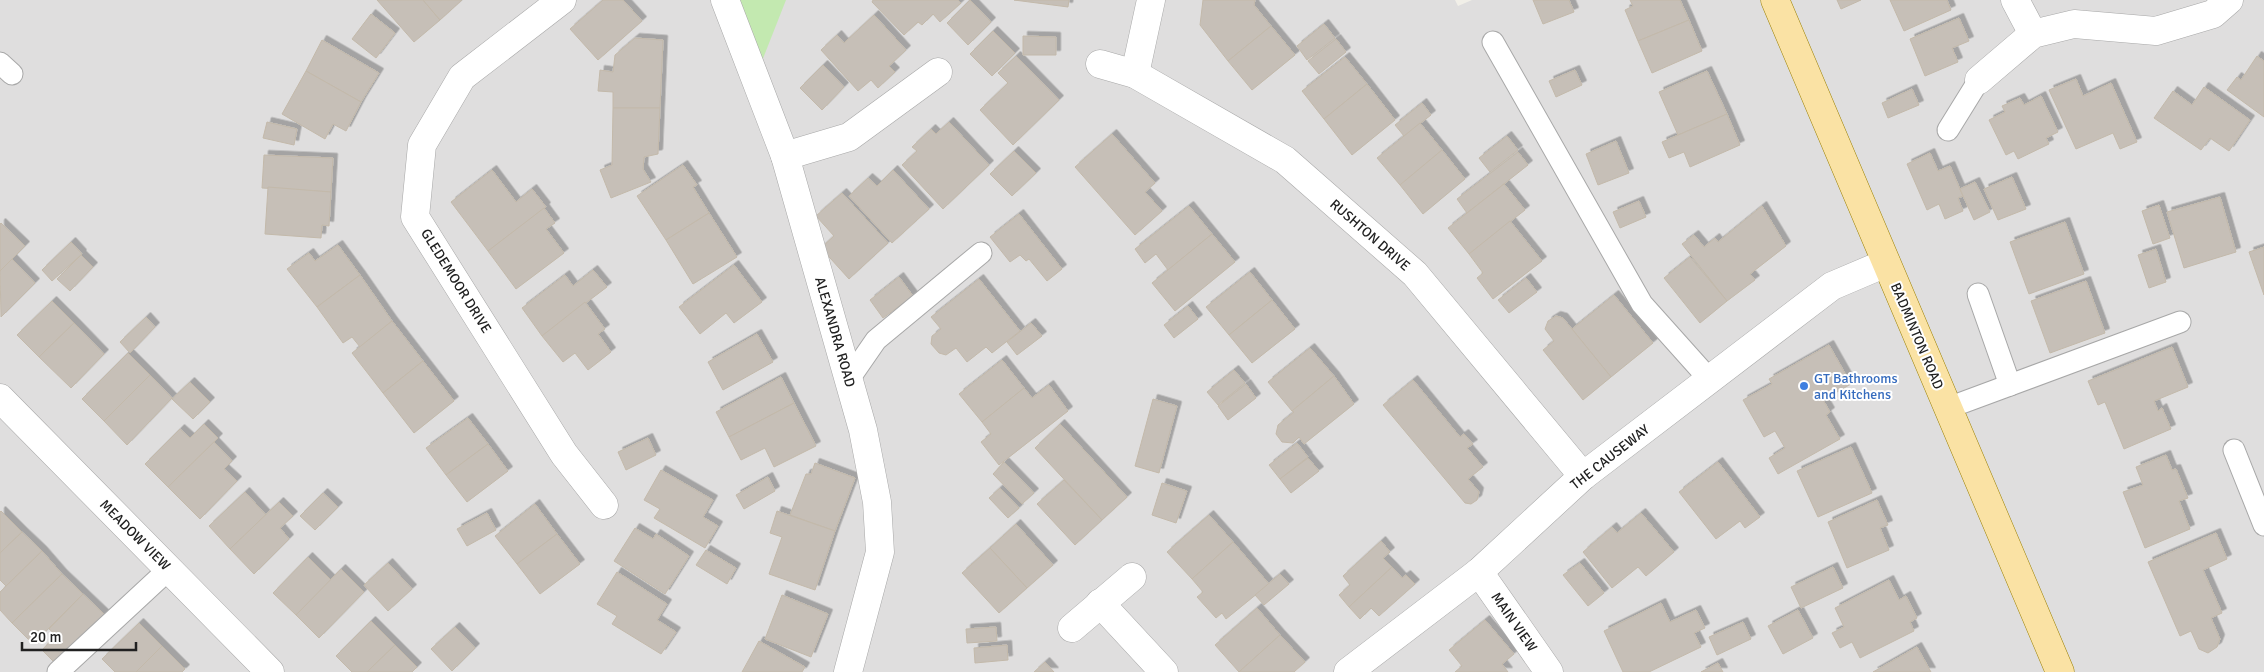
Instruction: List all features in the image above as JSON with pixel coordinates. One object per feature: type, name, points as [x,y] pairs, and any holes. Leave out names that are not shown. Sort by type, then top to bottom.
[{"type":"main road","name":"BADMINTON ROAD","points":[[1775,0],[2060,672]]},
{"type":"street","name":"GLEDEMOOR DRIVE","points":[[562,0],[462,77],[422,145],[415,217],[564,454],[604,505]]},
{"type":"street","name":"ALEXANDRA ROAD","points":[[725,0],[785,156],[864,430],[877,502],[880,552],[848,672]]},
{"type":"street","points":[[1135,74],[1151,0]]},
{"type":"street","points":[[2015,0],[2033,34]]},
{"type":"street","points":[[1979,80],[2033,34],[2074,24],[2156,31],[2213,14],[2229,0]]},
{"type":"street","name":"RUSHTON DRIVE","points":[[1100,64],[1135,74],[1285,160],[1415,274],[1583,476]]},
{"type":"street","points":[[785,156],[848,137],[938,72]]},
{"type":"street","name":"THE CAUSEWAY","points":[[1348,672],[1479,572],[1583,476],[1832,286],[1886,264]]},
{"type":"street","name":"MEADOW VIEW","points":[[0,398],[270,672]]},
{"type":"street","name":"MAIN VIEW","points":[[1479,572],[1548,672]]},
{"type":"street","points":[[1072,628],[1132,577]]},
{"type":"street","points":[[1100,603],[1164,672]]},
{"type":"lane","points":[[1493,42],[1642,304],[1710,380]]},
{"type":"lane","points":[[1948,130],[1979,80]]},
{"type":"lane","points":[[849,379],[876,340],[981,253]]},
{"type":"lane","points":[[1978,294],[2010,385]]},
{"type":"lane","points":[[1948,408],[2180,322]]},
{"type":"lane","points":[[2234,450],[2264,525]]},
{"type":"lane","points":[[58,672],[170,569]]},
{"type":"shaded area","points":[[0,0],[1455,0],[1458,6],[1472,0],[2264,0],[2264,672],[0,672]]},
{"type":"green space","points":[[739,0],[786,0],[762,61]]},
{"type":"building","points":[[377,0],[423,0],[440,20],[414,42]]},
{"type":"building","points":[[423,0],[462,0],[440,20]]},
{"type":"building","points":[[603,0],[623,0],[642,21],[598,60],[570,29]]},
{"type":"building","points":[[873,0],[958,0],[961,3],[940,22],[933,14],[922,25],[918,22],[904,35],[872,2]]},
{"type":"building","points":[[970,0],[991,22],[968,45],[947,23]]},
{"type":"building","points":[[1014,0],[1069,0],[1068,7]]},
{"type":"building","points":[[1203,0],[1255,0],[1254,5],[1271,26],[1228,61],[1200,25]]},
{"type":"building","points":[[1533,0],[1569,0],[1574,12],[1543,24]]},
{"type":"building","points":[[1630,0],[1680,0],[1689,20],[1638,41],[1625,10],[1633,6]]},
{"type":"building","points":[[1837,0],[1861,0],[1841,9]]},
{"type":"building","points":[[1890,0],[1947,0],[1951,10],[1904,31]]},
{"type":"building","points":[[371,14],[395,33],[376,58],[352,39]]},
{"type":"building","points":[[874,15],[906,50],[889,66],[895,72],[878,88],[871,80],[858,91],[821,50],[837,35],[844,43]]},
{"type":"building","points":[[1959,18],[1969,41],[1952,48],[1958,62],[1925,76],[1910,39]]},
{"type":"building","points":[[1689,20],[1702,51],[1652,73],[1638,41]]},
{"type":"building","points":[[1324,24],[1335,38],[1307,60],[1297,46]]},
{"type":"building","points":[[1271,26],[1295,55],[1252,90],[1228,61]]},
{"type":"building","points":[[993,31],[1015,53],[992,76],[970,54]]},
{"type":"building","points":[[1023,36],[1056,37],[1056,55],[1023,55]]},
{"type":"building","points":[[635,38],[663,40],[660,108],[613,108],[613,92],[598,91],[600,70],[613,72],[615,55]]},
{"type":"building","points":[[1336,39],[1346,52],[1319,74],[1308,61]]},
{"type":"building","points":[[322,40],[379,73],[361,102],[306,71]]},
{"type":"building","points":[[1016,56],[1059,100],[1013,145],[980,110],[1008,83],[998,73]]},
{"type":"building","points":[[2257,56],[2264,61],[2264,117],[2227,90],[2237,77],[2241,80]]},
{"type":"building","points":[[1345,57],[1367,84],[1324,119],[1302,91]]},
{"type":"building","points":[[823,65],[844,87],[822,110],[800,88]]},
{"type":"building","points":[[1575,70],[1582,85],[1556,97],[1549,81]]},
{"type":"building","points":[[306,71],[361,102],[346,131],[333,124],[325,139],[282,114]]},
{"type":"building","points":[[1707,71],[1727,114],[1678,135],[1659,92]]},
{"type":"building","points":[[2076,79],[2083,96],[2111,83],[2137,142],[2120,149],[2113,133],[2076,149],[2049,90]]},
{"type":"building","points":[[1367,84],[1395,120],[1352,155],[1324,119]]},
{"type":"building","points":[[2204,87],[2250,120],[2229,151],[2210,138],[2201,150],[2154,118],[2173,91],[2192,105]]},
{"type":"building","points":[[1912,89],[1919,105],[1888,118],[1882,103]]},
{"type":"building","points":[[2041,96],[2058,132],[2046,138],[2049,144],[2018,159],[2014,151],[2006,155],[1989,120],[2005,112],[2002,106],[2020,98],[2024,105]]},
{"type":"building","points":[[1422,103],[1431,115],[1404,136],[1395,125]]},
{"type":"building","points":[[613,108],[660,108],[658,154],[644,157],[643,169],[651,182],[611,198],[600,170],[612,165]]},
{"type":"building","points":[[1727,114],[1740,145],[1690,167],[1684,152],[1669,158],[1662,142]]},
{"type":"building","points":[[267,122],[297,129],[294,145],[263,138]]},
{"type":"building","points":[[949,122],[989,165],[943,209],[902,165],[917,151],[912,147],[931,129],[936,134]]},
{"type":"building","points":[[1420,123],[1442,150],[1400,185],[1377,158]]},
{"type":"building","points":[[1112,134],[1155,183],[1145,192],[1162,211],[1135,235],[1075,167]]},
{"type":"building","points":[[1507,136],[1518,150],[1490,172],[1479,158]]},
{"type":"building","points":[[1616,141],[1629,173],[1598,185],[1586,154]]},
{"type":"building","points":[[1442,150],[1465,179],[1423,214],[1400,185]]},
{"type":"building","points":[[1014,151],[1036,173],[1012,196],[990,174]]},
{"type":"building","points":[[1518,152],[1528,165],[1467,213],[1457,199]]},
{"type":"building","points":[[1930,153],[1938,171],[1950,166],[1963,196],[1958,198],[1963,211],[1945,219],[1939,204],[1927,210],[1907,164]]},
{"type":"building","points":[[264,155],[333,158],[331,192],[262,188]]},
{"type":"building","points":[[683,165],[697,185],[693,187],[709,213],[666,240],[637,196]]},
{"type":"building","points":[[492,170],[516,202],[532,189],[546,207],[488,251],[451,202]]},
{"type":"building","points":[[893,170],[929,209],[892,243],[849,196],[868,178],[877,186]]},
{"type":"building","points":[[2012,177],[2026,209],[1998,220],[1984,189]]},
{"type":"building","points":[[1975,182],[1990,212],[1974,220],[1960,189]]},
{"type":"building","points":[[1504,184],[1525,210],[1469,254],[1448,228]]},
{"type":"building","points":[[268,187],[331,192],[329,226],[322,225],[321,238],[265,234]]},
{"type":"building","points":[[842,193],[888,243],[849,279],[821,248],[834,236],[816,216]]},
{"type":"building","points":[[2220,197],[2236,252],[2184,268],[2167,212]]},
{"type":"building","points":[[1639,201],[1646,217],[1620,228],[1613,212]]},
{"type":"building","points":[[2159,205],[2170,238],[2153,244],[2142,211]]},
{"type":"building","points":[[1189,206],[1212,234],[1168,270],[1156,254],[1145,263],[1135,249]]},
{"type":"building","points":[[1762,206],[1786,246],[1750,274],[1755,280],[1727,301],[1682,244],[1694,235],[1704,247],[1715,238],[1718,242]]},
{"type":"building","points":[[544,208],[555,223],[546,229],[564,253],[516,289],[488,251]]},
{"type":"building","points":[[709,213],[737,257],[693,284],[666,240]]},
{"type":"building","points":[[1019,214],[1062,269],[1047,281],[1029,259],[1026,261],[1020,255],[1010,262],[990,237]]},
{"type":"building","points":[[1510,221],[1542,261],[1493,299],[1477,278],[1483,273],[1469,254]]},
{"type":"building","points":[[2065,222],[2084,274],[2029,294],[2010,242]]},
{"type":"building","points":[[0,224],[25,246],[0,271]]},
{"type":"building","points":[[1212,234],[1235,262],[1175,311],[1152,283]]},
{"type":"building","points":[[71,242],[82,254],[52,281],[42,270]]},
{"type":"building","points":[[338,245],[360,275],[317,307],[287,269],[309,253],[315,261]]},
{"type":"building","points":[[2264,247],[2264,295],[2249,252]]},
{"type":"building","points":[[2156,249],[2166,282],[2149,288],[2138,255]]},
{"type":"building","points":[[81,255],[93,267],[70,291],[57,279]]},
{"type":"building","points":[[1690,257],[1727,301],[1700,323],[1664,278]]},
{"type":"building","points":[[12,259],[35,283],[1,317],[0,271]]},
{"type":"building","points":[[734,265],[762,302],[734,323],[726,313],[700,334],[679,307]]},
{"type":"building","points":[[593,270],[607,287],[542,336],[522,308],[565,275],[573,286]]},
{"type":"building","points":[[1250,272],[1272,300],[1229,335],[1206,307]]},
{"type":"building","points":[[360,275],[392,321],[360,347],[352,337],[343,343],[317,307]]},
{"type":"building","points":[[899,277],[913,296],[883,318],[870,300]]},
{"type":"building","points":[[1526,278],[1537,292],[1509,313],[1498,300]]},
{"type":"building","points":[[979,279],[1020,331],[992,353],[986,347],[967,362],[956,348],[946,355],[939,353],[931,344],[932,336],[941,329],[931,317]]},
{"type":"building","points":[[2086,281],[2105,333],[2050,353],[2031,301]]},
{"type":"building","points":[[1614,295],[1653,343],[1611,377],[1572,329]]},
{"type":"building","points":[[1272,300],[1295,329],[1252,363],[1229,335]]},
{"type":"building","points":[[52,301],[74,323],[39,357],[17,335]]},
{"type":"building","points":[[585,302],[605,329],[598,334],[611,352],[588,370],[575,353],[563,362],[542,336]]},
{"type":"building","points":[[1188,306],[1198,319],[1174,338],[1164,325]]},
{"type":"building","points":[[1556,316],[1563,318],[1611,377],[1583,400],[1543,350],[1554,341],[1545,329],[1548,321]]},
{"type":"building","points":[[146,317],[155,327],[130,353],[120,342]]},
{"type":"building","points":[[392,321],[423,361],[383,393],[352,353]]},
{"type":"building","points":[[74,323],[104,354],[71,388],[39,357]]},
{"type":"building","points":[[1031,323],[1042,336],[1017,355],[1007,342]]},
{"type":"building","points":[[757,334],[773,362],[723,390],[708,362]]},
{"type":"building","points":[[1829,345],[1851,384],[1823,400],[1830,412],[1826,415],[1840,439],[1778,474],[1769,458],[1785,448],[1775,431],[1764,437],[1743,400],[1772,384],[1769,379]]},
{"type":"building","points":[[2172,347],[2188,387],[2154,401],[2158,411],[2162,408],[2171,429],[2124,449],[2105,402],[2098,405],[2088,381]]},
{"type":"building","points":[[1310,348],[1334,376],[1292,411],[1268,382]]},
{"type":"building","points":[[128,353],[150,375],[104,421],[82,399]]},
{"type":"building","points":[[1002,360],[1024,388],[982,422],[959,394]]},
{"type":"building","points":[[423,361],[454,401],[414,433],[383,393]]},
{"type":"building","points":[[1234,370],[1245,383],[1218,405],[1207,392]]},
{"type":"building","points":[[150,375],[172,398],[127,445],[104,421]]},
{"type":"building","points":[[1334,376],[1354,404],[1304,444],[1299,437],[1293,443],[1282,442],[1276,434],[1278,425]]},
{"type":"building","points":[[781,377],[794,403],[729,437],[716,412]]},
{"type":"building","points":[[1413,380],[1460,437],[1464,434],[1473,444],[1467,448],[1483,467],[1468,479],[1479,492],[1477,500],[1471,504],[1465,503],[1383,405]]},
{"type":"building","points":[[190,382],[210,402],[193,419],[172,399]]},
{"type":"building","points":[[1246,384],[1256,398],[1228,420],[1218,406]]},
{"type":"building","points":[[1049,385],[1068,411],[999,465],[981,442],[991,434],[982,422],[1024,388],[1032,398]]},
{"type":"building","points":[[1153,399],[1177,406],[1159,473],[1135,466]]},
{"type":"building","points":[[794,403],[816,446],[774,467],[765,448],[741,460],[729,437]]},
{"type":"building","points":[[468,418],[488,444],[446,475],[426,448]]},
{"type":"building","points":[[204,424],[218,438],[168,487],[145,464],[180,429],[190,438]]},
{"type":"building","points":[[1060,424],[1127,497],[1102,520],[1035,448]]},
{"type":"building","points":[[648,438],[656,455],[626,470],[618,452]]},
{"type":"building","points":[[214,442],[232,461],[224,469],[237,481],[200,519],[168,487]]},
{"type":"building","points":[[1297,443],[1308,457],[1280,479],[1269,465]]},
{"type":"building","points":[[488,444],[508,471],[467,502],[446,475]]},
{"type":"building","points":[[1851,447],[1872,493],[1818,517],[1797,471]]},
{"type":"building","points":[[2166,455],[2172,470],[2176,469],[2188,498],[2179,501],[2190,529],[2145,548],[2123,492],[2143,485],[2136,467]]},
{"type":"building","points":[[1308,458],[1319,471],[1291,493],[1280,479]]},
{"type":"building","points":[[1004,462],[1034,493],[1022,504],[993,474]]},
{"type":"building","points":[[1718,462],[1760,517],[1745,528],[1740,521],[1716,539],[1679,492]]},
{"type":"building","points":[[815,463],[855,478],[835,531],[790,515],[806,474],[811,474]]},
{"type":"building","points":[[661,470],[713,500],[703,517],[718,526],[705,548],[654,518],[660,509],[644,500]]},
{"type":"building","points":[[768,477],[775,491],[744,509],[736,495]]},
{"type":"building","points":[[1064,480],[1102,520],[1075,545],[1037,504]]},
{"type":"building","points":[[1162,483],[1187,491],[1176,523],[1152,515]]},
{"type":"building","points":[[1000,488],[1019,508],[1008,518],[989,498]]},
{"type":"building","points":[[245,492],[266,515],[230,549],[209,526]]},
{"type":"building","points":[[323,493],[338,507],[315,530],[300,516]]},
{"type":"building","points":[[1877,500],[1888,525],[1880,528],[1889,550],[1847,568],[1828,522]]},
{"type":"building","points":[[279,502],[293,516],[280,528],[289,539],[254,574],[230,549]]},
{"type":"building","points":[[535,504],[557,534],[517,564],[495,536]]},
{"type":"building","points":[[777,511],[835,531],[815,590],[769,574],[782,537],[770,533]]},
{"type":"building","points":[[0,512],[22,532],[0,553]]},
{"type":"building","points":[[487,513],[496,530],[467,546],[457,529]]},
{"type":"building","points":[[1641,513],[1674,552],[1646,576],[1638,567],[1612,588],[1583,552],[1612,527],[1617,533]]},
{"type":"building","points":[[1209,515],[1233,542],[1192,579],[1167,552]]},
{"type":"building","points":[[1016,524],[1053,565],[1027,588],[990,548]]},
{"type":"building","points":[[635,528],[653,539],[656,534],[689,556],[665,594],[614,561]]},
{"type":"building","points":[[22,532],[42,551],[6,586],[0,580],[0,553]]},
{"type":"building","points":[[2216,533],[2227,559],[2203,570],[2222,613],[2211,618],[2220,639],[2217,647],[2208,653],[2199,649],[2191,631],[2180,636],[2148,562]]},
{"type":"building","points":[[557,534],[580,564],[540,594],[517,564]]},
{"type":"building","points":[[1381,541],[1390,552],[1383,558],[1392,567],[1349,607],[1339,595],[1350,585],[1343,576]]},
{"type":"building","points":[[1233,542],[1269,584],[1226,619],[1222,613],[1216,618],[1197,597],[1203,592],[1192,579]]},
{"type":"building","points":[[990,548],[1027,588],[999,613],[962,573]]},
{"type":"building","points":[[706,550],[736,568],[727,584],[696,565]]},
{"type":"building","points":[[42,551],[62,574],[12,623],[0,610],[0,592]]},
{"type":"building","points":[[308,557],[331,580],[296,615],[273,593]]},
{"type":"building","points":[[388,563],[412,589],[388,611],[364,585]]},
{"type":"building","points":[[1580,563],[1604,593],[1588,606],[1563,575]]},
{"type":"building","points":[[1392,567],[1402,578],[1406,575],[1415,584],[1379,616],[1371,608],[1360,619],[1349,607]]},
{"type":"building","points":[[1833,567],[1843,588],[1801,608],[1791,587]]},
{"type":"building","points":[[341,569],[364,592],[319,638],[296,615]]},
{"type":"building","points":[[617,572],[667,604],[657,620],[676,632],[661,654],[612,624],[617,616],[597,604]]},
{"type":"building","points":[[62,574],[83,594],[33,644],[12,623]]},
{"type":"building","points":[[1280,574],[1289,584],[1264,605],[1255,595]]},
{"type":"building","points":[[1889,580],[1899,600],[1906,596],[1917,618],[1910,622],[1914,631],[1860,658],[1852,642],[1840,648],[1832,633],[1844,627],[1835,608]]},
{"type":"building","points":[[83,594],[106,616],[57,665],[42,650],[56,635],[49,629]]},
{"type":"building","points":[[782,595],[828,614],[811,657],[765,639]]},
{"type":"building","points":[[1661,603],[1670,622],[1696,610],[1705,628],[1694,633],[1701,647],[1649,672],[1623,672],[1604,631]]},
{"type":"building","points":[[1257,608],[1280,635],[1239,672],[1215,645]]},
{"type":"building","points":[[1798,610],[1813,638],[1783,654],[1768,626]]},
{"type":"building","points":[[1485,620],[1514,654],[1502,664],[1508,672],[1455,672],[1462,666],[1449,650]]},
{"type":"building","points":[[371,621],[395,645],[367,672],[352,672],[336,656]]},
{"type":"building","points":[[1743,622],[1751,639],[1717,655],[1709,637]]},
{"type":"building","points":[[139,623],[162,646],[136,672],[115,672],[102,659]]},
{"type":"building","points":[[455,627],[475,648],[452,671],[431,649]]},
{"type":"building","points":[[996,627],[997,641],[967,643],[966,629]]},
{"type":"building","points":[[1280,635],[1305,662],[1294,672],[1239,672]]},
{"type":"building","points":[[759,641],[805,667],[802,672],[742,672]]},
{"type":"building","points":[[395,645],[417,667],[412,672],[367,672]]},
{"type":"building","points":[[1007,645],[1008,660],[975,663],[974,648]]},
{"type":"building","points":[[162,646],[185,669],[182,672],[136,672]]},
{"type":"building","points":[[1917,647],[1931,672],[1873,672]]},
{"type":"building","points":[[1045,662],[1054,672],[1034,672]]},
{"type":"building","points":[[1718,663],[1723,672],[1701,672]]},
{"type":"place","name":"GT Bathrooms and Kitchens","points":[[1804,386]]}]
